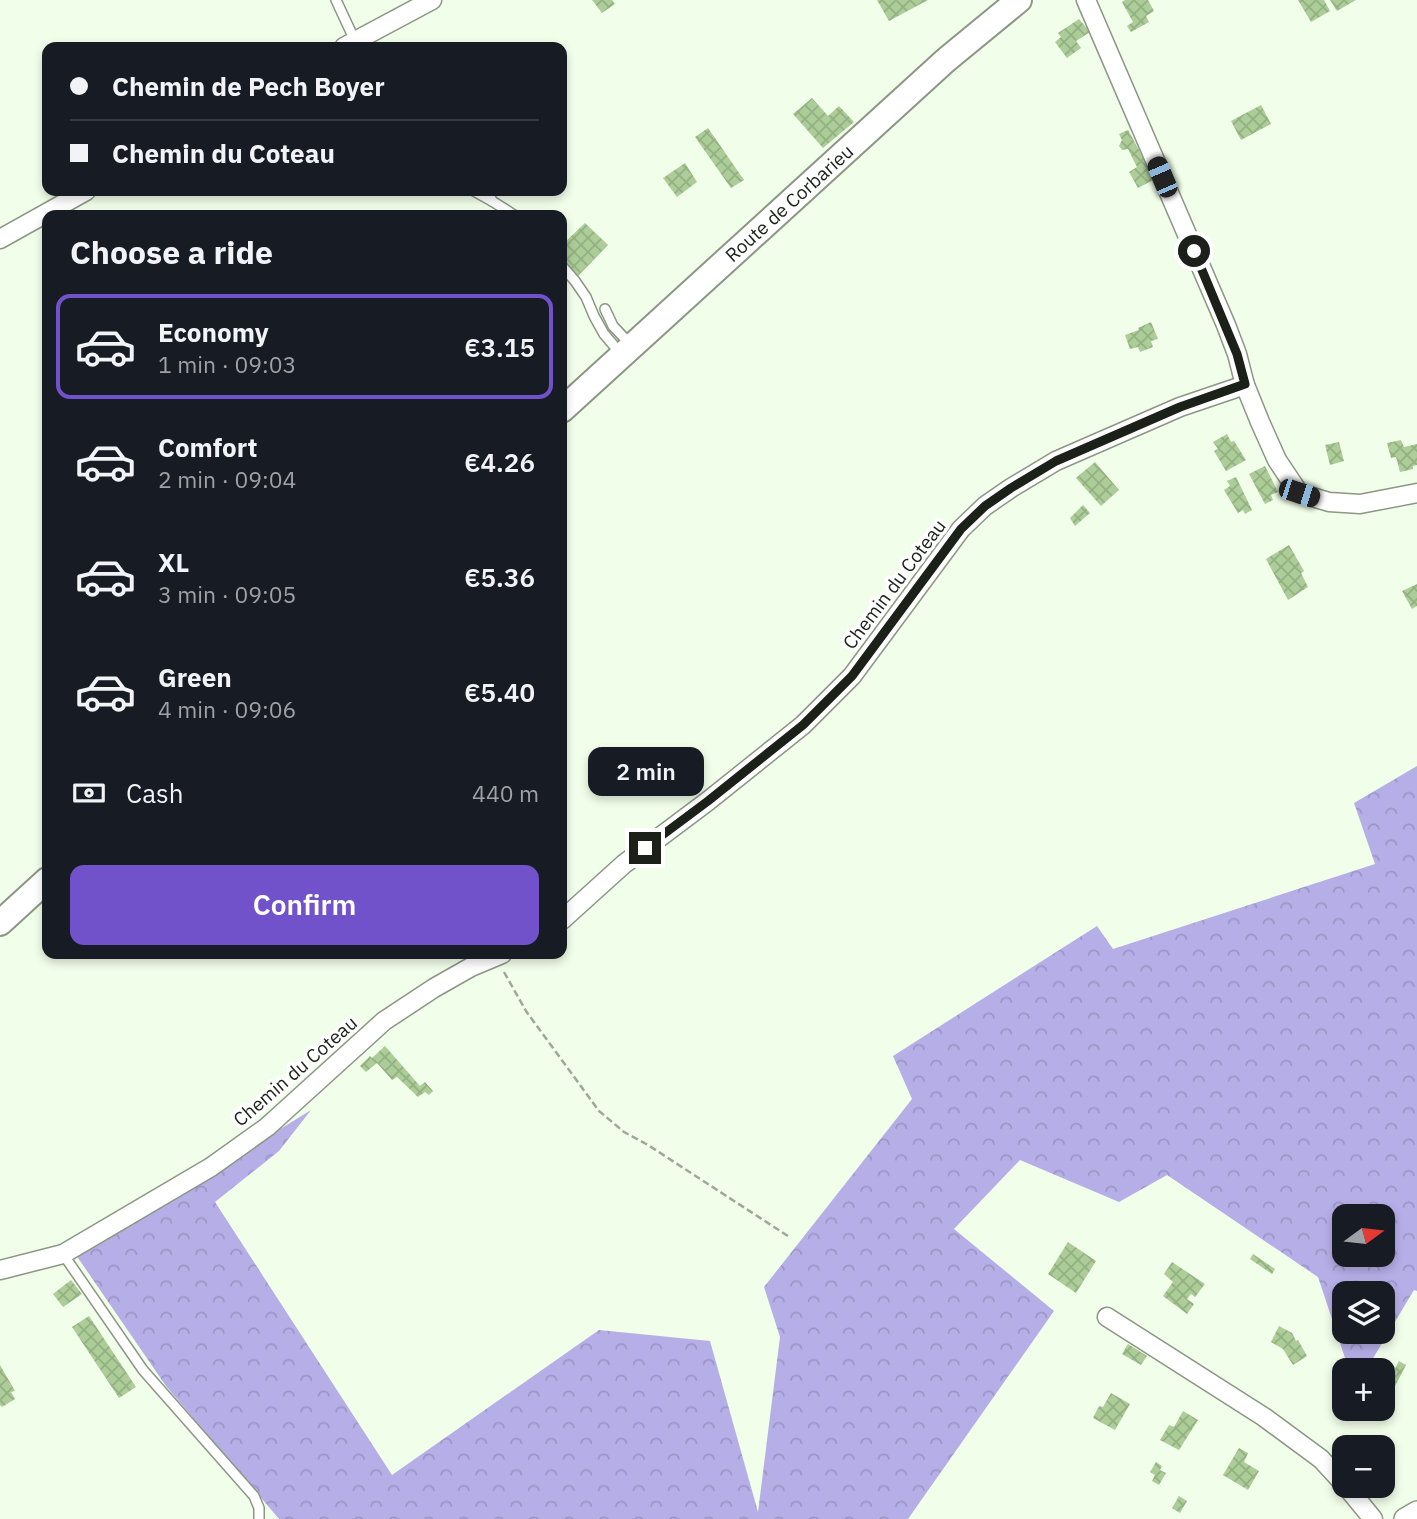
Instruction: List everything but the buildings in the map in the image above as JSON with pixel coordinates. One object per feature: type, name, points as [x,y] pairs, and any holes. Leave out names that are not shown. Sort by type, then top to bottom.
[{"type":"main road","name":"Route de Corbarieu","points":[[567,405],[946,60],[1019,0]]},
{"type":"main road","points":[[0,923],[42,885]]},
{"type":"street","points":[[358,42],[432,0]]},
{"type":"street","points":[[1086,0],[1226,325],[1245,384],[1277,460],[1299,493],[1329,502],[1360,504],[1417,493]]},
{"type":"street","points":[[52,210],[77,196]]},
{"type":"street","points":[[0,239],[42,216]]},
{"type":"street","name":"Chemin du Coteau","points":[[567,915],[624,864],[803,725],[852,676],[961,529],[985,506],[1056,461],[1180,407],[1245,384]]},
{"type":"street","name":"Chemin du Coteau","points":[[0,1270],[63,1254],[211,1167],[267,1127],[384,1021],[433,988],[490,959]]},
{"type":"street","points":[[1107,1317],[1264,1417],[1321,1459],[1332,1471]]},
{"type":"street","points":[[1356,1498],[1373,1519]]},
{"type":"street","points":[[1405,1519],[1417,1512]]},
{"type":"lane","points":[[336,0],[352,42]]},
{"type":"lane","points":[[483,196],[506,210]]},
{"type":"lane","points":[[490,196],[492,201]]},
{"type":"lane","points":[[567,272],[586,296],[604,334],[627,351]]},
{"type":"lane","points":[[605,309],[627,351]]},
{"type":"lane","points":[[63,1254],[143,1370],[254,1496],[259,1508],[259,1519]]},
{"type":"path","points":[[501,959],[526,1011],[599,1111],[624,1132],[791,1238]]},
{"type":"green space","points":[[1417,766],[1417,1291],[1414,1290],[1395,1322],[1395,1281],[1332,1281],[1332,1319],[1318,1277],[1167,1175],[1119,1202],[1020,1160],[954,1229],[1054,1311],[908,1519],[279,1519],[166,1386],[76,1255],[311,1110],[279,1151],[215,1202],[392,1475],[599,1330],[710,1341],[758,1512],[780,1337],[764,1287],[912,1099],[893,1056],[1097,926],[1113,949],[1375,864],[1354,803]]},
{"type":"green space","points":[[1340,1344],[1382,1344],[1373,1358],[1345,1358]]},
{"type":"route","points":[[645,848],[803,725],[852,676],[961,529],[985,506],[1056,461],[1180,407],[1245,384],[1226,325],[1194,251]]}]
